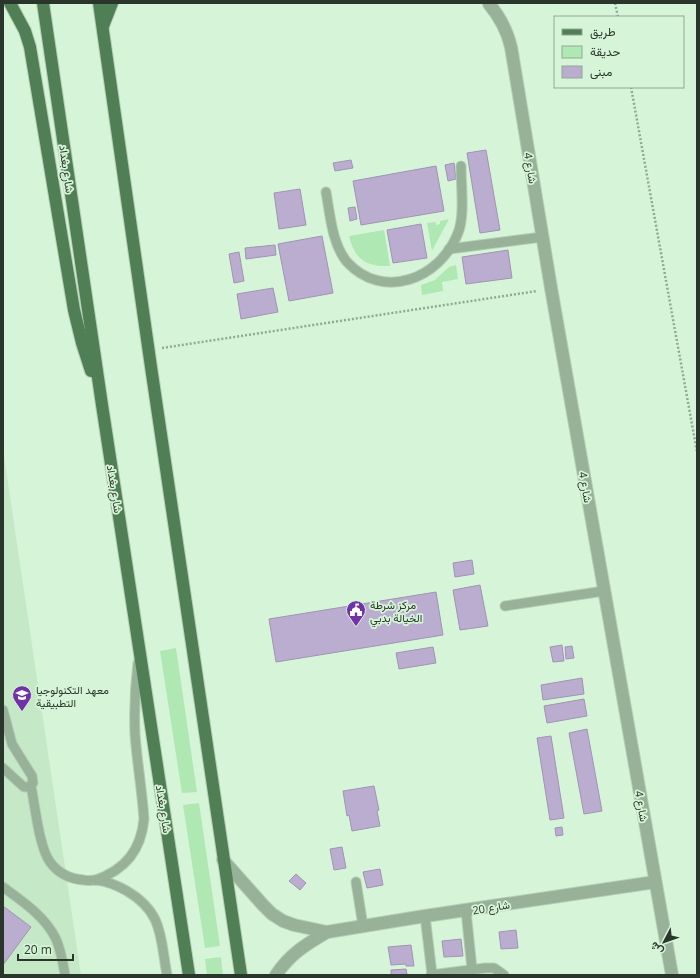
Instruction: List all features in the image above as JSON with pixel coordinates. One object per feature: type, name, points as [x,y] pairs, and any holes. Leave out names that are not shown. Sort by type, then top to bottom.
[{"type":"main road","points":[[10,3],[25,32],[30,47],[48,162],[74,310],[82,343],[102,406]]},
{"type":"main road","name":"شارع بغداد","points":[[43,3],[102,406],[189,975]]},
{"type":"main road","points":[[98,3],[241,975]]},
{"type":"main road","points":[[102,27],[112,3]]},
{"type":"street","name":"شارع 4","points":[[489,4],[504,24],[512,47],[542,237],[672,975]]},
{"type":"street","name":"شارع 20","points":[[223,860],[272,914],[283,921],[294,925],[327,932]]},
{"type":"street","name":"شارع 20","points":[[276,975],[292,954],[327,932],[655,882]]},
{"type":"lane","points":[[326,192],[333,231],[339,249],[347,261],[359,272],[374,279],[391,282],[408,280],[423,274],[437,265],[449,249],[458,233],[462,210],[462,166]]},
{"type":"lane","points":[[449,249],[542,237]]},
{"type":"lane","points":[[505,606],[604,591]]},
{"type":"lane","points":[[95,880],[111,873],[126,862],[136,848],[143,830],[144,819],[134,716],[140,654]]},
{"type":"lane","points":[[3,710],[12,744],[33,779],[31,786],[43,846],[49,861],[54,867],[68,877],[76,880],[95,880],[110,884],[124,890],[142,901],[156,921],[160,934],[167,975]]},
{"type":"lane","points":[[3,768],[24,786],[31,786]]},
{"type":"lane","points":[[356,882],[363,926]]},
{"type":"lane","points":[[3,887],[28,906],[46,924],[56,939],[64,963],[65,975]]},
{"type":"lane","points":[[466,911],[472,968]]},
{"type":"lane","points":[[426,916],[432,975],[472,968],[494,968],[504,975]]},
{"type":"path","points":[[615,3],[618,16]]},
{"type":"path","points":[[631,88],[697,452]]},
{"type":"path","points":[[148,350],[551,288]]},
{"type":"shaded area","name":"معهد التكنولوجيا التطبيقية","points":[[3,449],[81,975],[3,975]]},
{"type":"green space","points":[[449,219],[432,251],[427,223],[436,222],[436,225],[440,224],[440,221]]},
{"type":"green space","points":[[384,230],[390,266],[374,265],[358,256],[349,236]]},
{"type":"green space","points":[[456,265],[458,279],[442,282],[443,291],[422,295],[421,285],[435,280],[449,267]]},
{"type":"green space","points":[[176,648],[197,792],[182,793],[160,651]]},
{"type":"green space","points":[[199,803],[220,946],[205,948],[183,805]]},
{"type":"green space","points":[[221,957],[223,975],[207,975],[205,959]]},
{"type":"building","points":[[486,150],[500,230],[480,233],[467,153]]},
{"type":"building","points":[[351,160],[353,168],[335,171],[333,163]]},
{"type":"building","points":[[454,163],[456,179],[448,181],[445,165]]},
{"type":"building","points":[[436,166],[444,211],[361,225],[353,181]]},
{"type":"building","points":[[300,189],[306,225],[279,229],[274,193]]},
{"type":"building","points":[[355,207],[357,219],[350,221],[348,208]]},
{"type":"building","points":[[421,224],[427,258],[393,263],[387,230]]},
{"type":"building","points":[[322,236],[333,293],[289,301],[278,244]]},
{"type":"building","points":[[275,245],[276,255],[246,259],[245,248]]},
{"type":"building","points":[[508,250],[512,278],[466,284],[462,257]]},
{"type":"building","points":[[239,252],[244,281],[234,283],[229,254]]},
{"type":"building","points":[[273,288],[278,312],[241,319],[237,294]]},
{"type":"building","points":[[472,560],[474,574],[455,577],[453,563]]},
{"type":"building","points":[[480,585],[488,626],[460,630],[453,590]]},
{"type":"building","name":"مركز شرطة الخيالة بدبي","points":[[436,592],[443,635],[276,662],[269,619]]},
{"type":"building","points":[[562,645],[564,661],[553,662],[550,647]]},
{"type":"building","points":[[572,646],[574,658],[566,659],[565,647]]},
{"type":"building","points":[[433,647],[436,663],[399,669],[396,653]]},
{"type":"building","points":[[582,678],[584,694],[543,700],[541,685]]},
{"type":"building","points":[[584,699],[587,716],[547,723],[544,706]]},
{"type":"building","points":[[587,729],[602,811],[584,814],[569,733]]},
{"type":"building","points":[[551,736],[564,818],[550,820],[537,738]]},
{"type":"building","points":[[374,786],[379,810],[377,811],[380,826],[352,831],[349,815],[347,816],[343,791]]},
{"type":"building","points":[[562,827],[563,835],[556,836],[555,828]]},
{"type":"building","points":[[342,847],[346,868],[334,870],[330,849]]},
{"type":"building","points":[[380,869],[383,885],[367,888],[363,872]]},
{"type":"building","points":[[296,874],[306,883],[300,890],[289,881]]},
{"type":"building","points":[[3,906],[31,927],[3,965]]},
{"type":"building","points":[[516,930],[518,948],[501,949],[499,932]]},
{"type":"building","points":[[461,939],[463,956],[444,957],[442,941]]},
{"type":"building","points":[[411,945],[414,966],[406,966],[406,964],[391,965],[388,947]]},
{"type":"building","points":[[406,969],[407,974],[391,975],[391,970]]},
{"type":"place","name":"مركز شرطة الخيالة بدبي","points":[[356,627]]},
{"type":"place","name":"معهد التكنولوجيا التطبيقية","points":[[22,712]]}]
